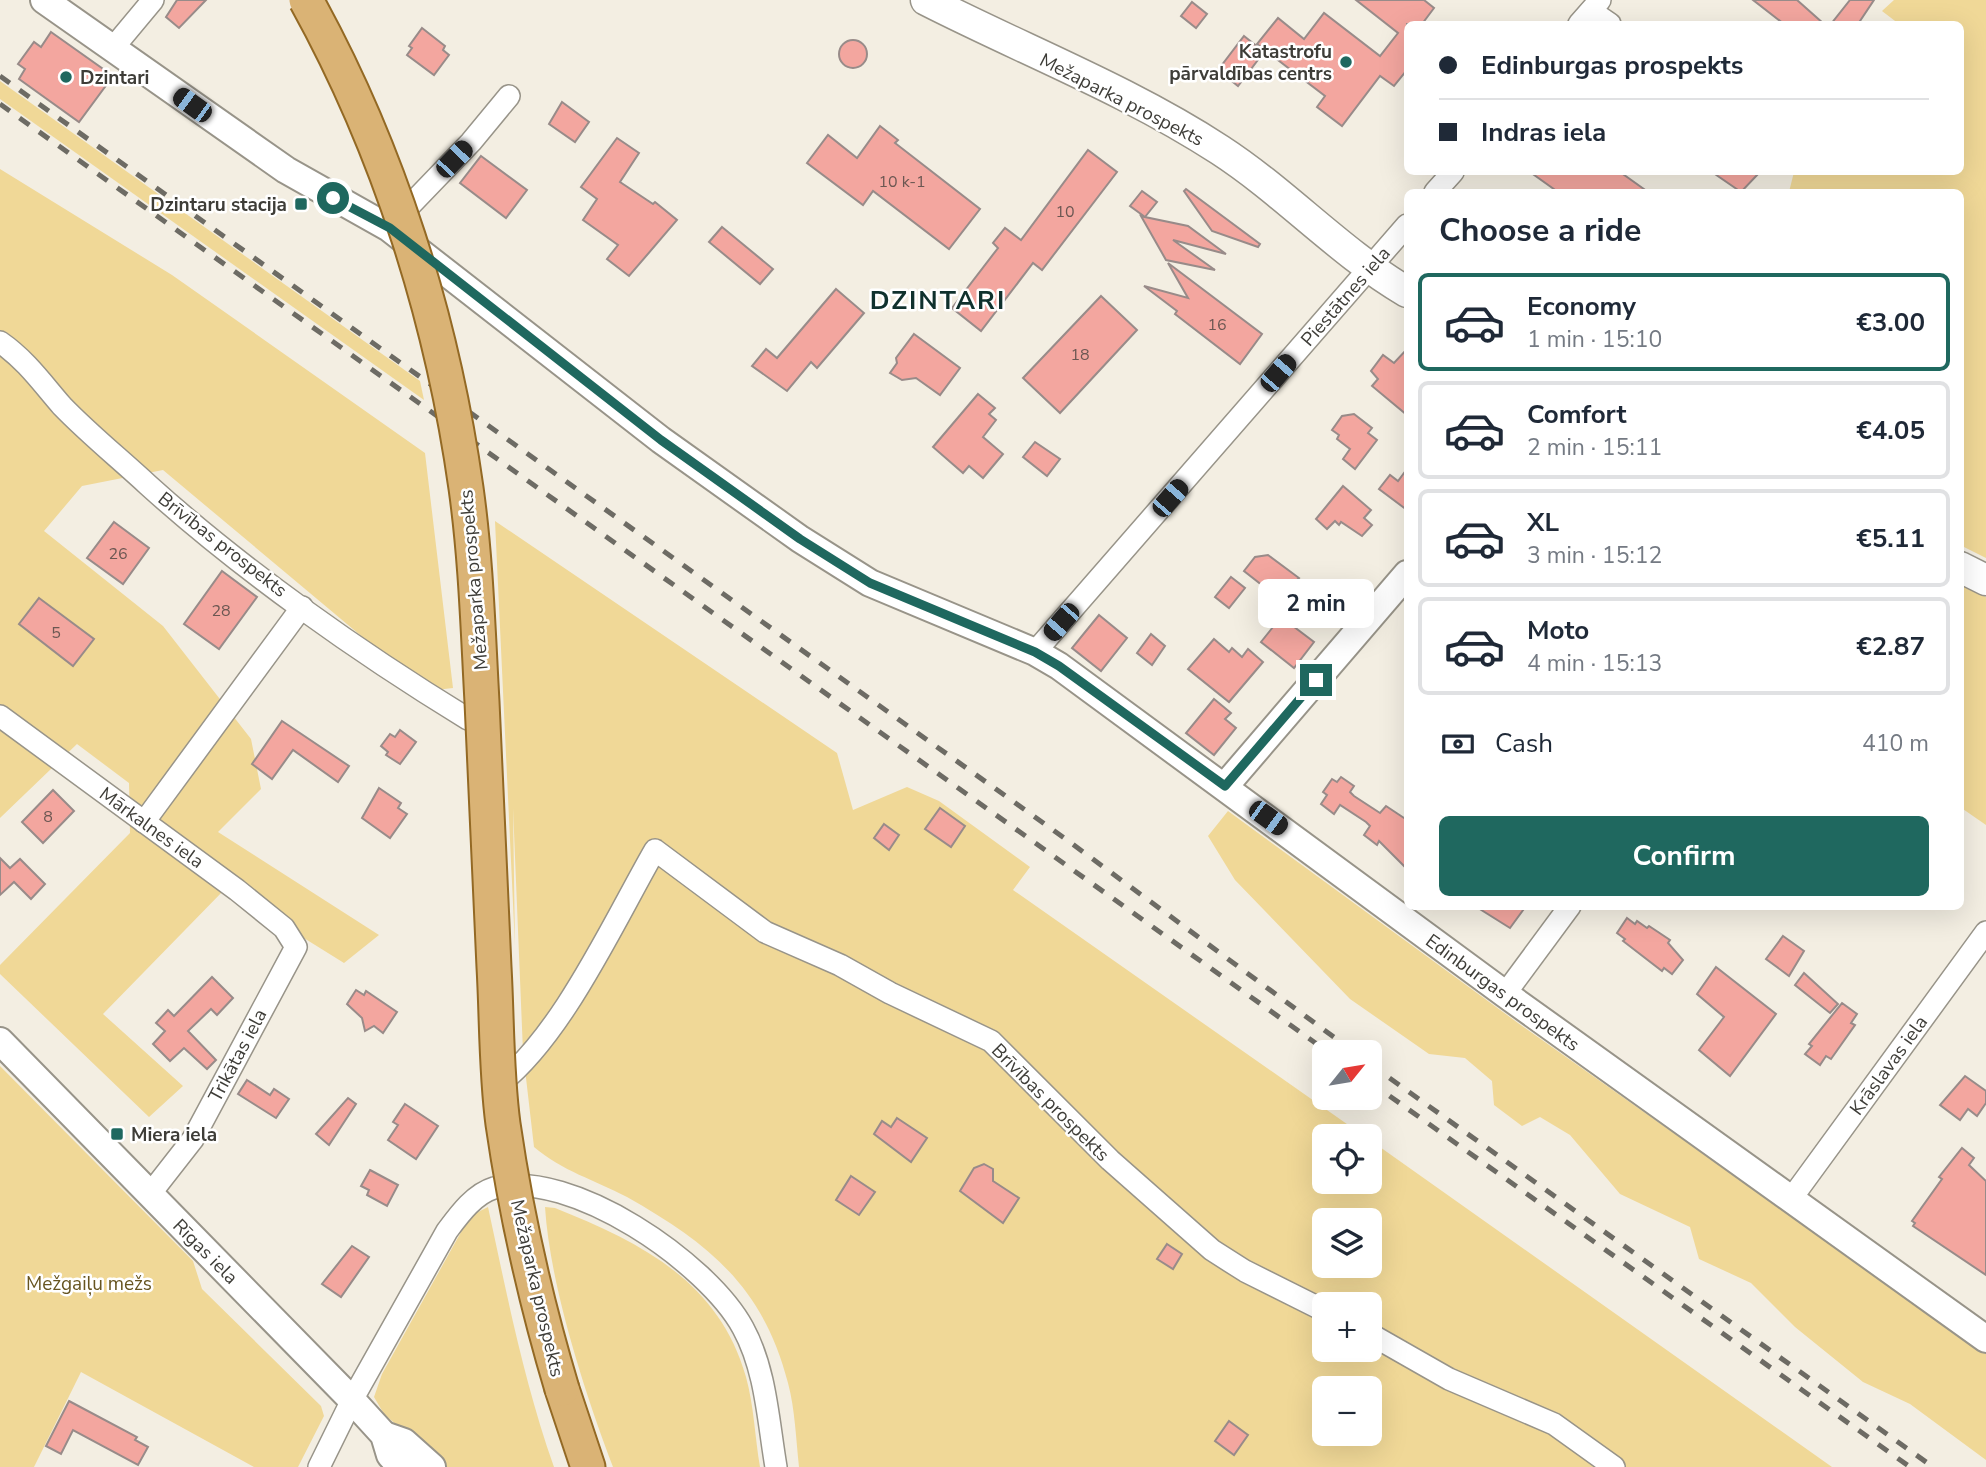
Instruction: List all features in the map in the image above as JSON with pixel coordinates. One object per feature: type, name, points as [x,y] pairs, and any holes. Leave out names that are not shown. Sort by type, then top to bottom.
[{"type":"main road","name":"Mežaparka prospekts","points":[[926,0],[1165,116],[1223,152],[1369,270],[1404,290]]},
{"type":"main road","name":"Mežaparka prospekts","points":[[305,10],[347,84],[393,192],[418,267],[450,391],[466,489],[476,593],[503,1122],[524,1246],[562,1390],[589,1467]]},
{"type":"main road","points":[[1964,569],[1986,579]]},
{"type":"street","name":"Edinburgas prospekts","points":[[44,0],[286,170],[390,228],[661,440],[800,539],[870,583],[1035,652],[1059,666],[1505,994],[1986,1339]]},
{"type":"street","points":[[113,48],[153,0]]},
{"type":"street","points":[[305,10],[360,145],[376,171],[411,202]]},
{"type":"street","points":[[390,228],[411,202],[471,142],[509,96]]},
{"type":"street","points":[[1438,189],[1450,175]]},
{"type":"street","name":"Piestātnes iela","points":[[1035,652],[1404,229]]},
{"type":"street","name":"Brīvības prospekts","points":[[0,342],[39,376],[62,406],[150,487],[302,607],[468,719]]},
{"type":"street","points":[[1225,786],[1404,577]]},
{"type":"street","points":[[144,822],[302,607]]},
{"type":"street","name":"Mārkalnes iela","points":[[0,716],[284,928],[296,947]]},
{"type":"street","name":"Brīvības prospekts","points":[[493,1188],[495,1147],[485,1111],[492,1089],[517,1070],[544,1040],[655,850],[765,932],[840,965],[890,993],[991,1041],[1110,1160],[1212,1250],[1245,1271],[1312,1304]]},
{"type":"street","points":[[1505,994],[1567,910]]},
{"type":"street","name":"Krāslavas iela","points":[[1791,1199],[1986,932]]},
{"type":"street","name":"Trikātas iela","points":[[150,1194],[193,1139],[296,947]]},
{"type":"street","name":"Rīgas iela","points":[[0,1041],[352,1400],[384,1435],[390,1455],[401,1467]]},
{"type":"street","name":"Mežaparka prospekts","points":[[493,1188],[524,1186],[559,1194],[610,1213],[646,1232],[703,1275],[724,1297],[758,1360],[776,1467]]},
{"type":"street","points":[[319,1467],[352,1400],[447,1231],[460,1213],[493,1188]]},
{"type":"street","points":[[1382,1341],[1449,1379],[1554,1424],[1614,1467]]},
{"type":"street","name":"Mežaparka prospekts","points":[[562,1390],[556,1422],[572,1467]]},
{"type":"street","points":[[384,1435],[404,1442],[432,1467]]},
{"type":"green space","points":[[1894,0],[1986,0],[1986,558],[1964,547],[1964,189],[1790,189],[1793,175],[1964,175],[1964,21],[1895,21],[1882,11]]},
{"type":"green space","points":[[0,81],[420,381],[424,400],[0,99]]},
{"type":"green space","points":[[0,169],[172,275],[425,453],[453,688],[427,691],[163,470],[82,486],[44,531],[163,626],[251,739],[261,789],[218,832],[379,935],[344,963],[225,889],[103,1014],[183,1086],[149,1117],[0,974],[0,965],[130,833],[129,783],[77,744],[0,818]]},
{"type":"green space","points":[[495,521],[837,753],[853,810],[907,787],[939,801],[1030,867],[1013,890],[1312,1100],[1312,1110],[1327,1110],[1347,1124],[1312,1124],[1312,1194],[1382,1194],[1382,1148],[1832,1467],[799,1467],[788,1383],[764,1320],[748,1294],[708,1251],[684,1232],[627,1197],[567,1169],[534,1147],[523,1052],[513,808],[515,946]]},
{"type":"green space","points":[[1964,587],[1986,597],[1986,825],[1964,810]]},
{"type":"green space","points":[[1228,811],[1518,1023],[1986,1354],[1986,1460],[1910,1404],[1863,1382],[1795,1327],[1751,1283],[1699,1259],[1690,1227],[1620,1194],[1570,1135],[1540,1117],[1522,1126],[1494,1105],[1492,1081],[1465,1058],[1429,1054],[1350,999],[1235,880],[1208,836]]},
{"type":"green space","name":"Mežgaiļu mežs","points":[[0,1066],[193,1261],[202,1289],[321,1406],[324,1416],[298,1467],[254,1467],[81,1372],[34,1467],[0,1467]]},
{"type":"green space","points":[[488,1207],[525,1371],[554,1467],[445,1467],[384,1414],[374,1397],[382,1374],[470,1216]]},
{"type":"green space","points":[[545,1207],[555,1208],[587,1221],[646,1251],[696,1290],[717,1315],[734,1344],[746,1377],[760,1467],[613,1467],[570,1339],[554,1271]]},
{"type":"building","points":[[177,0],[206,0],[179,28],[166,17]]},
{"type":"building","name":"Katastrofu pārvaldības centrs","points":[[1356,0],[1424,0],[1434,8],[1424,21],[1404,21],[1404,74],[1394,86],[1380,76],[1342,126],[1317,107],[1325,96],[1257,44],[1278,18],[1304,39],[1324,13],[1380,56],[1398,33]]},
{"type":"building","points":[[1753,0],[1797,0],[1821,21],[1780,21]]},
{"type":"building","points":[[1850,0],[1874,0],[1860,21],[1833,21]]},
{"type":"building","points":[[1192,2],[1207,14],[1196,28],[1181,16]]},
{"type":"building","points":[[422,28],[445,46],[443,50],[449,55],[434,75],[407,55],[412,48],[409,46]]},
{"type":"building","name":"Dzintari","points":[[51,32],[113,76],[79,122],[19,79],[25,69],[18,64],[34,42],[41,47]]},
{"type":"building","points":[[1244,36],[1264,52],[1238,86],[1218,70]]},
{"type":"building","points":[[853,40],[863,44],[867,54],[863,64],[853,68],[843,64],[839,54],[843,44]]},
{"type":"building","points":[[562,102],[589,122],[575,142],[549,124]]},
{"type":"building","points":[[880,126],[898,140],[895,143],[980,209],[949,249],[873,191],[863,205],[807,163],[828,135],[857,158]]},
{"type":"building","points":[[617,138],[639,153],[620,182],[653,204],[655,202],[677,220],[629,276],[607,259],[618,245],[583,220],[597,199],[581,187]]},
{"type":"building","points":[[1088,150],[1117,172],[1042,270],[1033,263],[981,331],[952,308],[998,248],[993,243],[1005,228],[1021,240]]},
{"type":"building","points":[[481,156],[527,190],[506,218],[460,183]]},
{"type":"building","points":[[1534,175],[1624,175],[1644,189],[1554,189]]},
{"type":"building","points":[[1716,175],[1757,175],[1744,189],[1737,189]]},
{"type":"building","points":[[1186,189],[1260,244],[1258,247],[1212,231],[1184,191]]},
{"type":"building","points":[[1142,191],[1157,202],[1145,217],[1130,206]]},
{"type":"building","points":[[1141,216],[1188,226],[1226,254],[1173,240],[1215,270],[1166,260]]},
{"type":"building","points":[[722,227],[773,269],[760,284],[709,242]]},
{"type":"building","points":[[1168,263],[1262,334],[1240,364],[1175,314],[1177,311],[1144,286],[1188,298]]},
{"type":"building","points":[[836,289],[864,313],[817,368],[811,362],[787,391],[752,366],[766,349],[777,358]]},
{"type":"building","points":[[1101,296],[1137,330],[1060,413],[1023,378]]},
{"type":"building","points":[[914,334],[960,368],[940,395],[916,378],[902,380],[890,373],[897,363],[896,358]]},
{"type":"building","points":[[1404,352],[1404,413],[1372,386],[1378,379],[1371,371],[1383,355],[1394,363]]},
{"type":"building","points":[[978,394],[995,408],[989,414],[996,420],[983,437],[1003,454],[983,478],[969,466],[963,473],[933,447]]},
{"type":"building","points":[[1354,414],[1372,428],[1368,433],[1377,440],[1355,469],[1343,459],[1350,449],[1337,439],[1339,435],[1332,430],[1342,416]]},
{"type":"building","points":[[1035,442],[1060,459],[1047,476],[1023,457]]},
{"type":"building","points":[[1404,473],[1404,508],[1379,489],[1390,475],[1398,481]]},
{"type":"building","points":[[1343,486],[1371,510],[1364,518],[1372,525],[1362,536],[1341,522],[1339,525],[1335,521],[1327,529],[1316,519]]},
{"type":"building","points":[[114,522],[149,548],[123,584],[87,558]]},
{"type":"building","points":[[1268,555],[1299,578],[1297,580],[1306,587],[1290,607],[1244,571],[1255,557]]},
{"type":"building","points":[[222,571],[257,597],[219,649],[184,624]]},
{"type":"building","points":[[1231,577],[1245,588],[1229,608],[1215,597]]},
{"type":"building","points":[[39,598],[94,639],[73,666],[19,624]]},
{"type":"building","points":[[1099,615],[1127,638],[1101,671],[1072,648]]},
{"type":"building","points":[[1281,617],[1314,642],[1294,668],[1261,642]]},
{"type":"building","points":[[1151,634],[1165,646],[1152,665],[1137,653]]},
{"type":"building","points":[[1214,639],[1229,652],[1232,648],[1242,657],[1248,649],[1263,662],[1229,702],[1188,669]]},
{"type":"building","points":[[1214,699],[1231,713],[1225,719],[1236,728],[1214,755],[1186,733]]},
{"type":"building","points":[[282,721],[349,766],[338,782],[293,750],[272,779],[252,764]]},
{"type":"building","points":[[400,730],[416,742],[400,764],[386,755],[388,752],[381,746],[390,734],[395,737]]},
{"type":"building","points":[[1341,777],[1354,786],[1350,792],[1380,813],[1386,806],[1404,818],[1404,866],[1379,841],[1377,845],[1364,835],[1370,826],[1366,822],[1340,805],[1334,814],[1321,804],[1327,795],[1323,792],[1332,779],[1337,782]]},
{"type":"building","points":[[379,788],[401,803],[398,808],[407,814],[390,838],[362,818]]},
{"type":"building","points":[[53,790],[74,811],[43,843],[22,822]]},
{"type":"building","points":[[940,808],[965,826],[951,847],[925,829]]},
{"type":"building","points":[[884,824],[899,835],[889,850],[874,838]]},
{"type":"building","points":[[0,858],[10,868],[20,859],[45,884],[31,899],[14,882],[0,895]]},
{"type":"building","points":[[1481,910],[1523,910],[1510,928]]},
{"type":"building","points":[[1627,918],[1635,924],[1637,921],[1647,928],[1649,926],[1670,940],[1668,943],[1683,960],[1672,974],[1664,968],[1662,971],[1623,941],[1625,939],[1617,933]]},
{"type":"building","points":[[1783,936],[1804,951],[1789,976],[1766,959]]},
{"type":"building","points":[[1716,967],[1776,1014],[1730,1076],[1699,1050],[1724,1017],[1697,994]]},
{"type":"building","points":[[1804,973],[1838,1004],[1830,1013],[1795,985]]},
{"type":"building","points":[[212,977],[233,998],[217,1015],[211,1009],[188,1031],[216,1060],[207,1069],[184,1048],[170,1061],[153,1044],[165,1031],[156,1023],[168,1010],[174,1016]]},
{"type":"building","points":[[356,990],[364,995],[366,991],[397,1012],[383,1033],[374,1026],[365,1031],[362,1018],[347,1004]]},
{"type":"building","points":[[1842,1003],[1857,1014],[1851,1023],[1855,1025],[1831,1059],[1826,1056],[1820,1065],[1805,1054],[1812,1046],[1809,1044]]},
{"type":"building","points":[[1965,1076],[1986,1091],[1986,1103],[1977,1116],[1968,1109],[1960,1120],[1940,1105]]},
{"type":"building","points":[[247,1080],[270,1095],[274,1089],[289,1099],[276,1118],[238,1094]]},
{"type":"building","points":[[348,1098],[356,1104],[329,1145],[316,1134]]},
{"type":"building","points":[[405,1104],[438,1126],[416,1159],[388,1140],[398,1125],[393,1122]]},
{"type":"building","points":[[897,1118],[927,1138],[911,1162],[874,1134],[882,1121],[891,1127]]},
{"type":"building","points":[[1962,1148],[1974,1158],[1969,1165],[1986,1181],[1986,1275],[1913,1226],[1915,1223],[1912,1221],[1942,1179],[1939,1177]]},
{"type":"building","points":[[984,1164],[993,1169],[993,1181],[1019,1198],[1003,1223],[960,1191],[974,1168]]},
{"type":"building","points":[[370,1170],[398,1185],[387,1206],[367,1195],[369,1190],[361,1186]]},
{"type":"building","points":[[851,1176],[875,1192],[859,1215],[836,1200]]},
{"type":"building","points":[[1167,1244],[1182,1254],[1173,1269],[1157,1259]]},
{"type":"building","points":[[352,1246],[369,1257],[341,1297],[322,1284]]},
{"type":"building","points":[[69,1401],[137,1437],[135,1440],[148,1447],[138,1465],[73,1430],[61,1454],[46,1446]]},
{"type":"building","points":[[1229,1421],[1248,1435],[1234,1455],[1215,1441]]},
{"type":"railway","points":[[0,76],[1067,840],[1338,1040]]},
{"type":"railway","points":[[0,104],[1312,1041]]},
{"type":"railway","points":[[1382,1073],[1933,1467]]},
{"type":"railway","points":[[1382,1091],[1910,1467]]},
{"type":"place","name":"Katastrofu pārvaldības centrs","points":[[1346,62]]},
{"type":"place","name":"Dzintari","points":[[66,77]]},
{"type":"place","name":"Dzintaru stacija","points":[[301,204]]},
{"type":"place","name":"Miera iela","points":[[117,1134]]},
{"type":"district","name":"DZINTARI","points":[[938,300]]},
{"type":"route","points":[[333,198],[390,228],[661,440],[800,539],[870,583],[918,606],[1035,652],[1059,666],[1225,786],[1316,680]]}]
